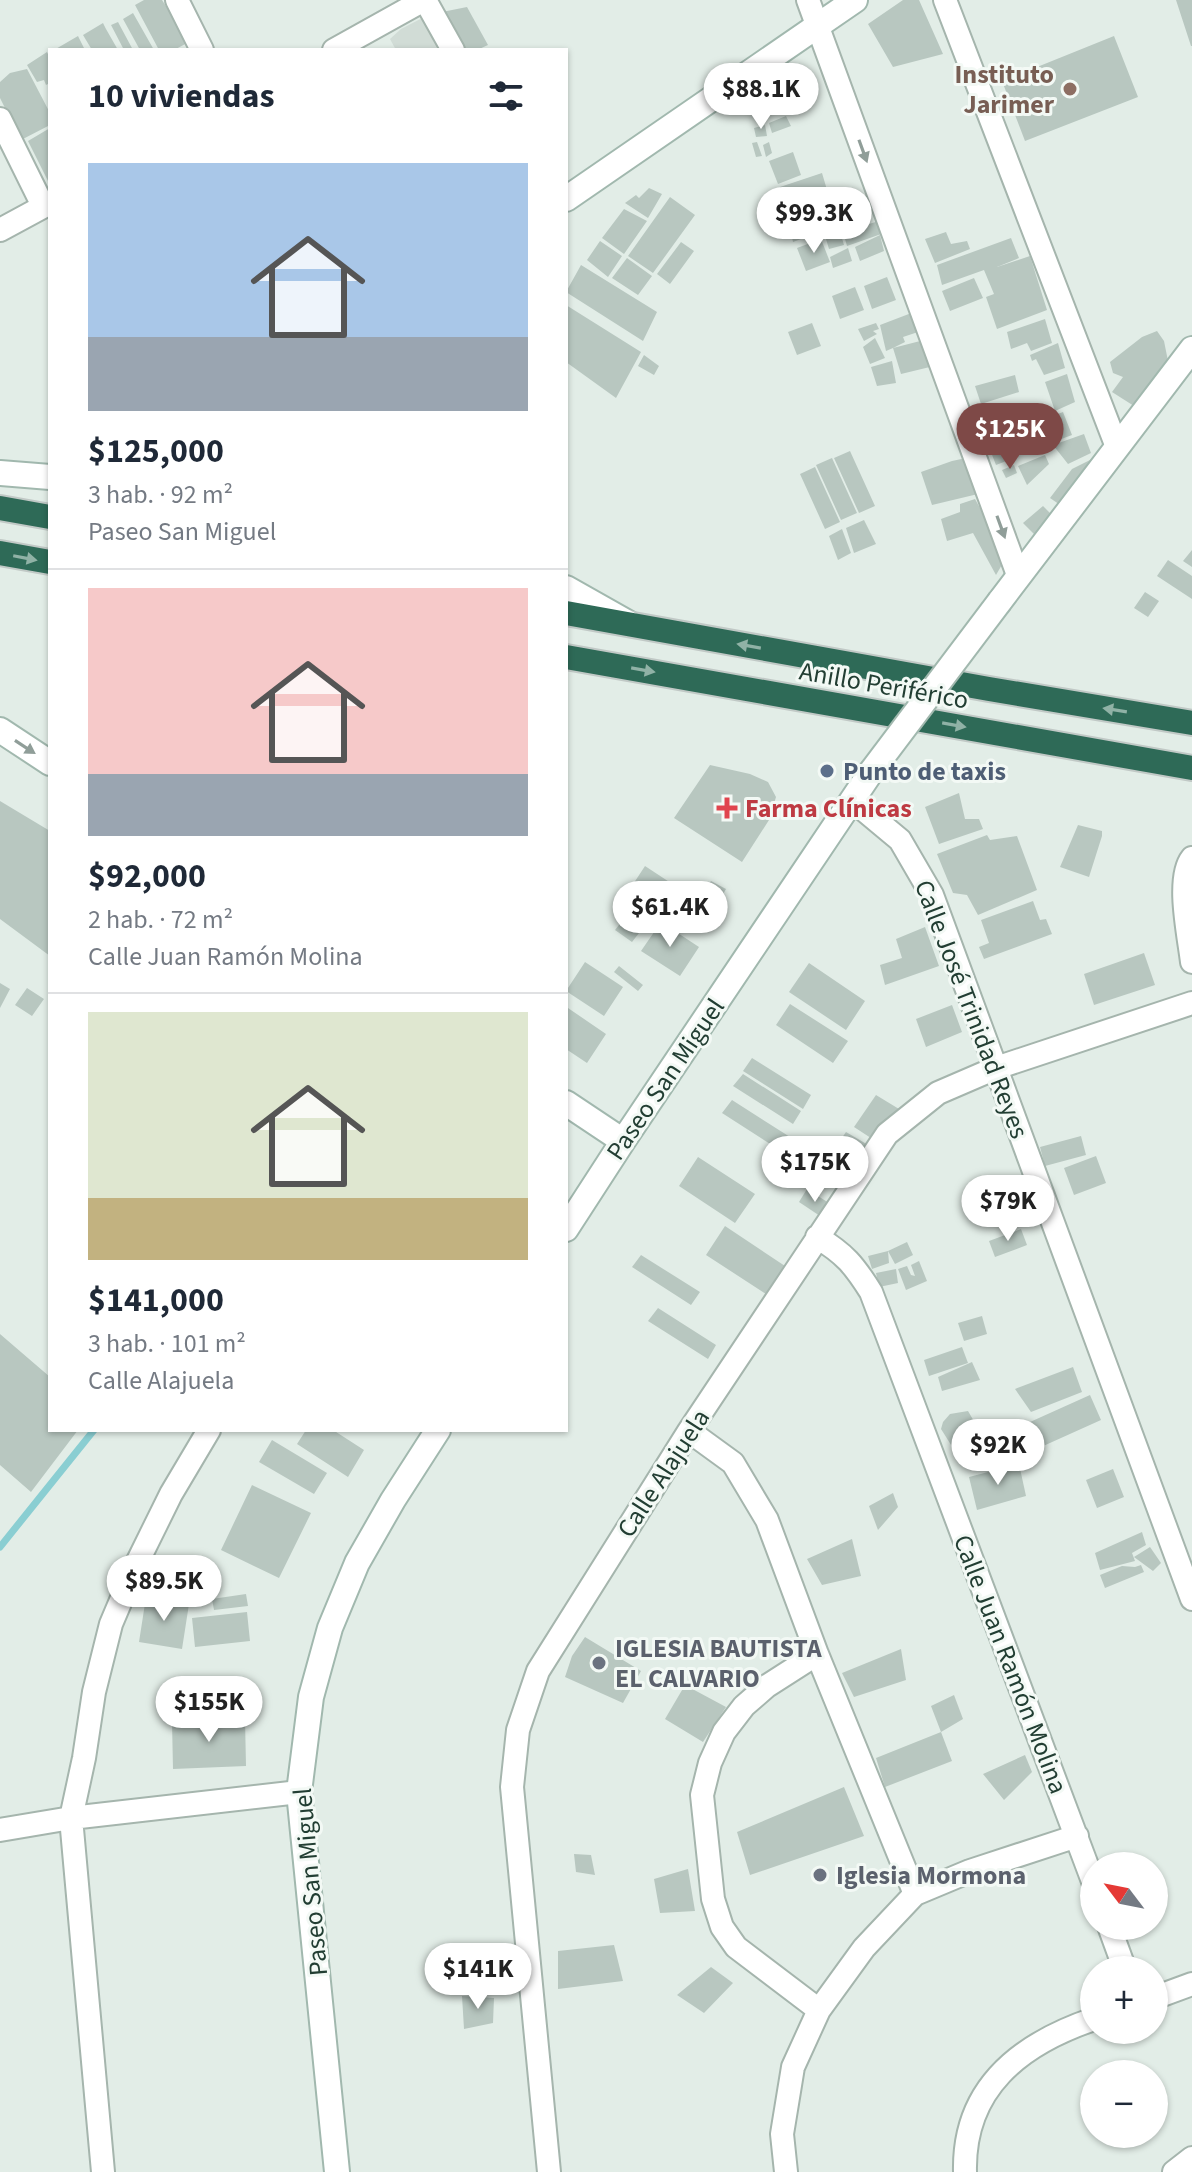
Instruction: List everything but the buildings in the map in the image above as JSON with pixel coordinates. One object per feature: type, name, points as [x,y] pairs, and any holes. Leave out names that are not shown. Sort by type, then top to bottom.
[{"type":"highway","points":[[0,508],[48,517]]},
{"type":"highway","points":[[0,553],[48,562]]},
{"type":"highway","name":"Anillo Periférico","points":[[568,613],[1192,723]]},
{"type":"highway","name":"Anillo Periférico","points":[[568,657],[1192,768]]},
{"type":"street","points":[[177,0],[201,48]]},
{"type":"street","points":[[338,48],[424,0],[452,48]]},
{"type":"street","points":[[808,0],[1018,575]]},
{"type":"street","points":[[568,198],[855,0]]},
{"type":"street","points":[[945,0],[1117,447]]},
{"type":"street","points":[[0,119],[46,205],[0,230]]},
{"type":"street","name":"Paseo San Miguel","points":[[568,1226],[871,772],[1192,349]]},
{"type":"street","points":[[0,473],[48,477]]},
{"type":"street","points":[[568,589],[634,626]]},
{"type":"street","points":[[0,730],[48,762]]},
{"type":"street","name":"Calle José Trinidad Reyes","points":[[852,800],[900,840],[932,895],[1192,1599]]},
{"type":"street","points":[[1192,858],[1186,865],[1183,882],[1192,962]]},
{"type":"street","name":"Calle Alajuela","points":[[549,2172],[512,1787],[518,1730],[538,1671],[689,1431],[887,1134],[938,1093],[996,1068],[1192,1003]]},
{"type":"street","points":[[568,1104],[623,1141]]},
{"type":"street","name":"Calle Juan Ramón Molina","points":[[817,1237],[839,1251],[859,1272],[871,1292],[1083,1852]]},
{"type":"street","points":[[689,1431],[733,1463],[767,1520],[817,1654],[915,1894]]},
{"type":"street","points":[[103,2172],[71,1818],[94,1692],[111,1624],[171,1494],[208,1432]]},
{"type":"street","name":"Paseo San Miguel","points":[[337,2172],[299,1792],[311,1697],[330,1628],[357,1563],[437,1432]]},
{"type":"street","points":[[817,1654],[767,1686],[744,1706],[724,1732],[710,1763],[702,1795],[713,1899],[722,1927],[736,1947],[819,2010]]},
{"type":"street","points":[[0,1830],[71,1818],[299,1792]]},
{"type":"street","points":[[786,2172],[782,2134],[793,2067],[819,2010],[864,1948],[915,1894],[970,1871],[1077,1836]]},
{"type":"street","points":[[1168,1993],[1192,1984]]},
{"type":"street","points":[[965,2172],[964,2149],[975,2112],[995,2079],[1027,2050],[1080,2024]]},
{"type":"street","points":[[1174,2172],[1192,2158]]},
{"type":"shaded area","points":[[432,13],[452,48],[395,48],[390,39],[401,29]]},
{"type":"waterway","points":[[0,1547],[92,1432]]},
{"type":"place","name":"Instituto Jarimer","points":[[1070,89]]},
{"type":"place","name":"Punto de taxis","points":[[827,771]]},
{"type":"place","name":"Farma Clínicas","points":[[727,808]]},
{"type":"place","name":"IGLESIA BAUTISTA EL CALVARIO","points":[[599,1663]]},
{"type":"place","name":"Iglesia Mormona","points":[[820,1875]]}]
